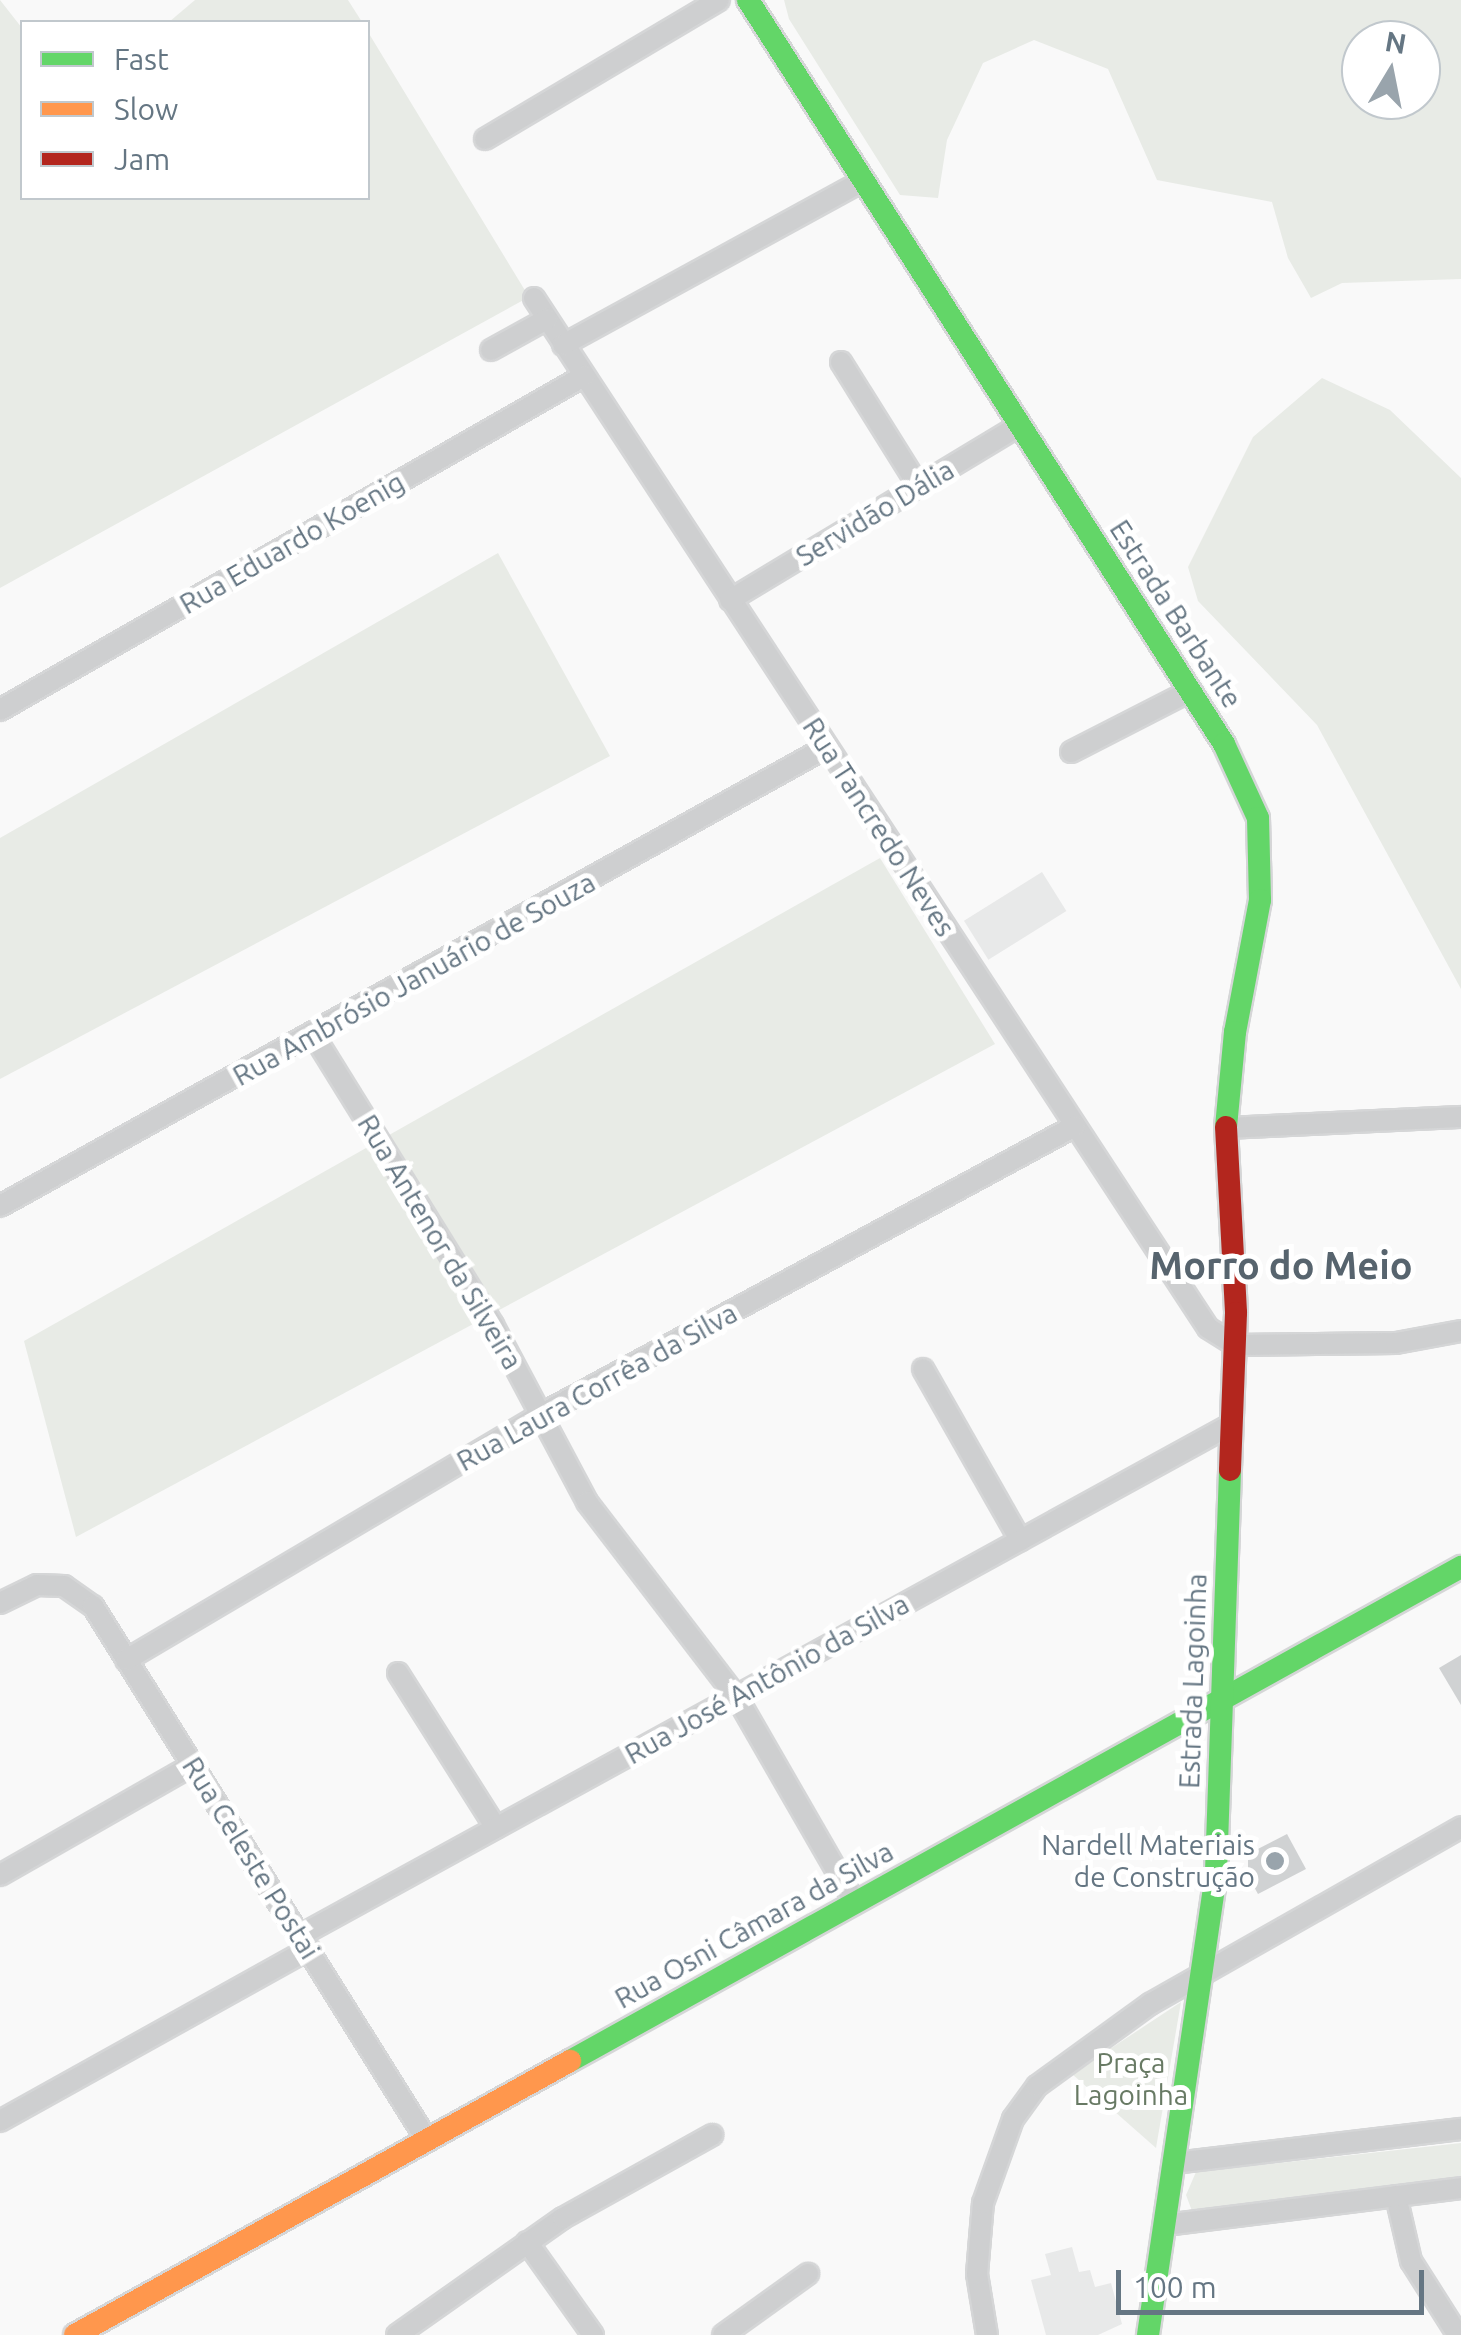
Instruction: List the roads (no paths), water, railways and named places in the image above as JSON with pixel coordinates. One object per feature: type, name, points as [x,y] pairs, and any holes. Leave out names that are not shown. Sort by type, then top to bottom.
[{"type":"main road","name":"Estrada Barbante","points":[[748,0],[1190,690],[1246,784],[1263,858],[1226,1128],[1235,1345]]},
{"type":"main road","name":"Estrada Lagoinha","points":[[1148,2335],[1206,1971],[1222,1700],[1235,1345]]},
{"type":"main road","name":"Rua Osni Câmara da Silva","points":[[75,2335],[1461,1567]]},
{"type":"street","points":[[485,139],[718,0]]},
{"type":"street","points":[[563,345],[864,180]]},
{"type":"street","name":"Rua Tancredo Neves","points":[[534,298],[1208,1328],[1235,1345]]},
{"type":"street","points":[[491,350],[547,319]]},
{"type":"street","points":[[841,362],[918,486]]},
{"type":"street","name":"Rua Eduardo Koenig","points":[[0,710],[584,376]]},
{"type":"street","name":"Servidão Dália","points":[[730,600],[1020,425]]},
{"type":"street","points":[[1071,752],[1190,690]]},
{"type":"street","name":"Rua Ambrósio Januário de Souza","points":[[0,1206],[314,1036],[826,747]]},
{"type":"street","name":"Rua Antenor da Silveira","points":[[314,1036],[494,1324],[540,1415],[605,1528],[736,1696],[855,1902]]},
{"type":"street","points":[[1226,1128],[1461,1117]]},
{"type":"street","name":"Rua Laura Corrêa da Silva","points":[[126,1660],[540,1415],[1075,1126]]},
{"type":"street","points":[[1235,1345],[1396,1343],[1461,1331]]},
{"type":"street","points":[[923,1368],[1020,1540]]},
{"type":"street","name":"Rua José Antônio da Silva","points":[[0,2122],[496,1828],[1232,1424]]},
{"type":"street","name":"Rua Celeste Postai","points":[[0,1604],[37,1586],[64,1586],[93,1606],[427,2140]]},
{"type":"street","points":[[398,1673],[496,1828]]},
{"type":"street","points":[[0,1876],[192,1765]]},
{"type":"street","points":[[987,2335],[977,2274],[980,2224],[1013,2119],[1055,2069],[1206,1971],[1461,1827]]},
{"type":"street","points":[[1175,2163],[1461,2128]]},
{"type":"street","points":[[398,2335],[527,2242],[712,2136]]},
{"type":"street","points":[[1164,2225],[1461,2188]]},
{"type":"street","points":[[1396,2196],[1411,2261],[1458,2335]]},
{"type":"street","points":[[527,2242],[594,2335]]},
{"type":"street","points":[[723,2335],[808,2274]]},
{"type":"place","name":"Nardell Materiais de Construção","points":[[1275,1861]]},
{"type":"district","name":"Morro do Meio","points":[[1281,1266]]},
{"type":"park label","name":"Praça Lagoinha","points":[[1131,2079]]}]
